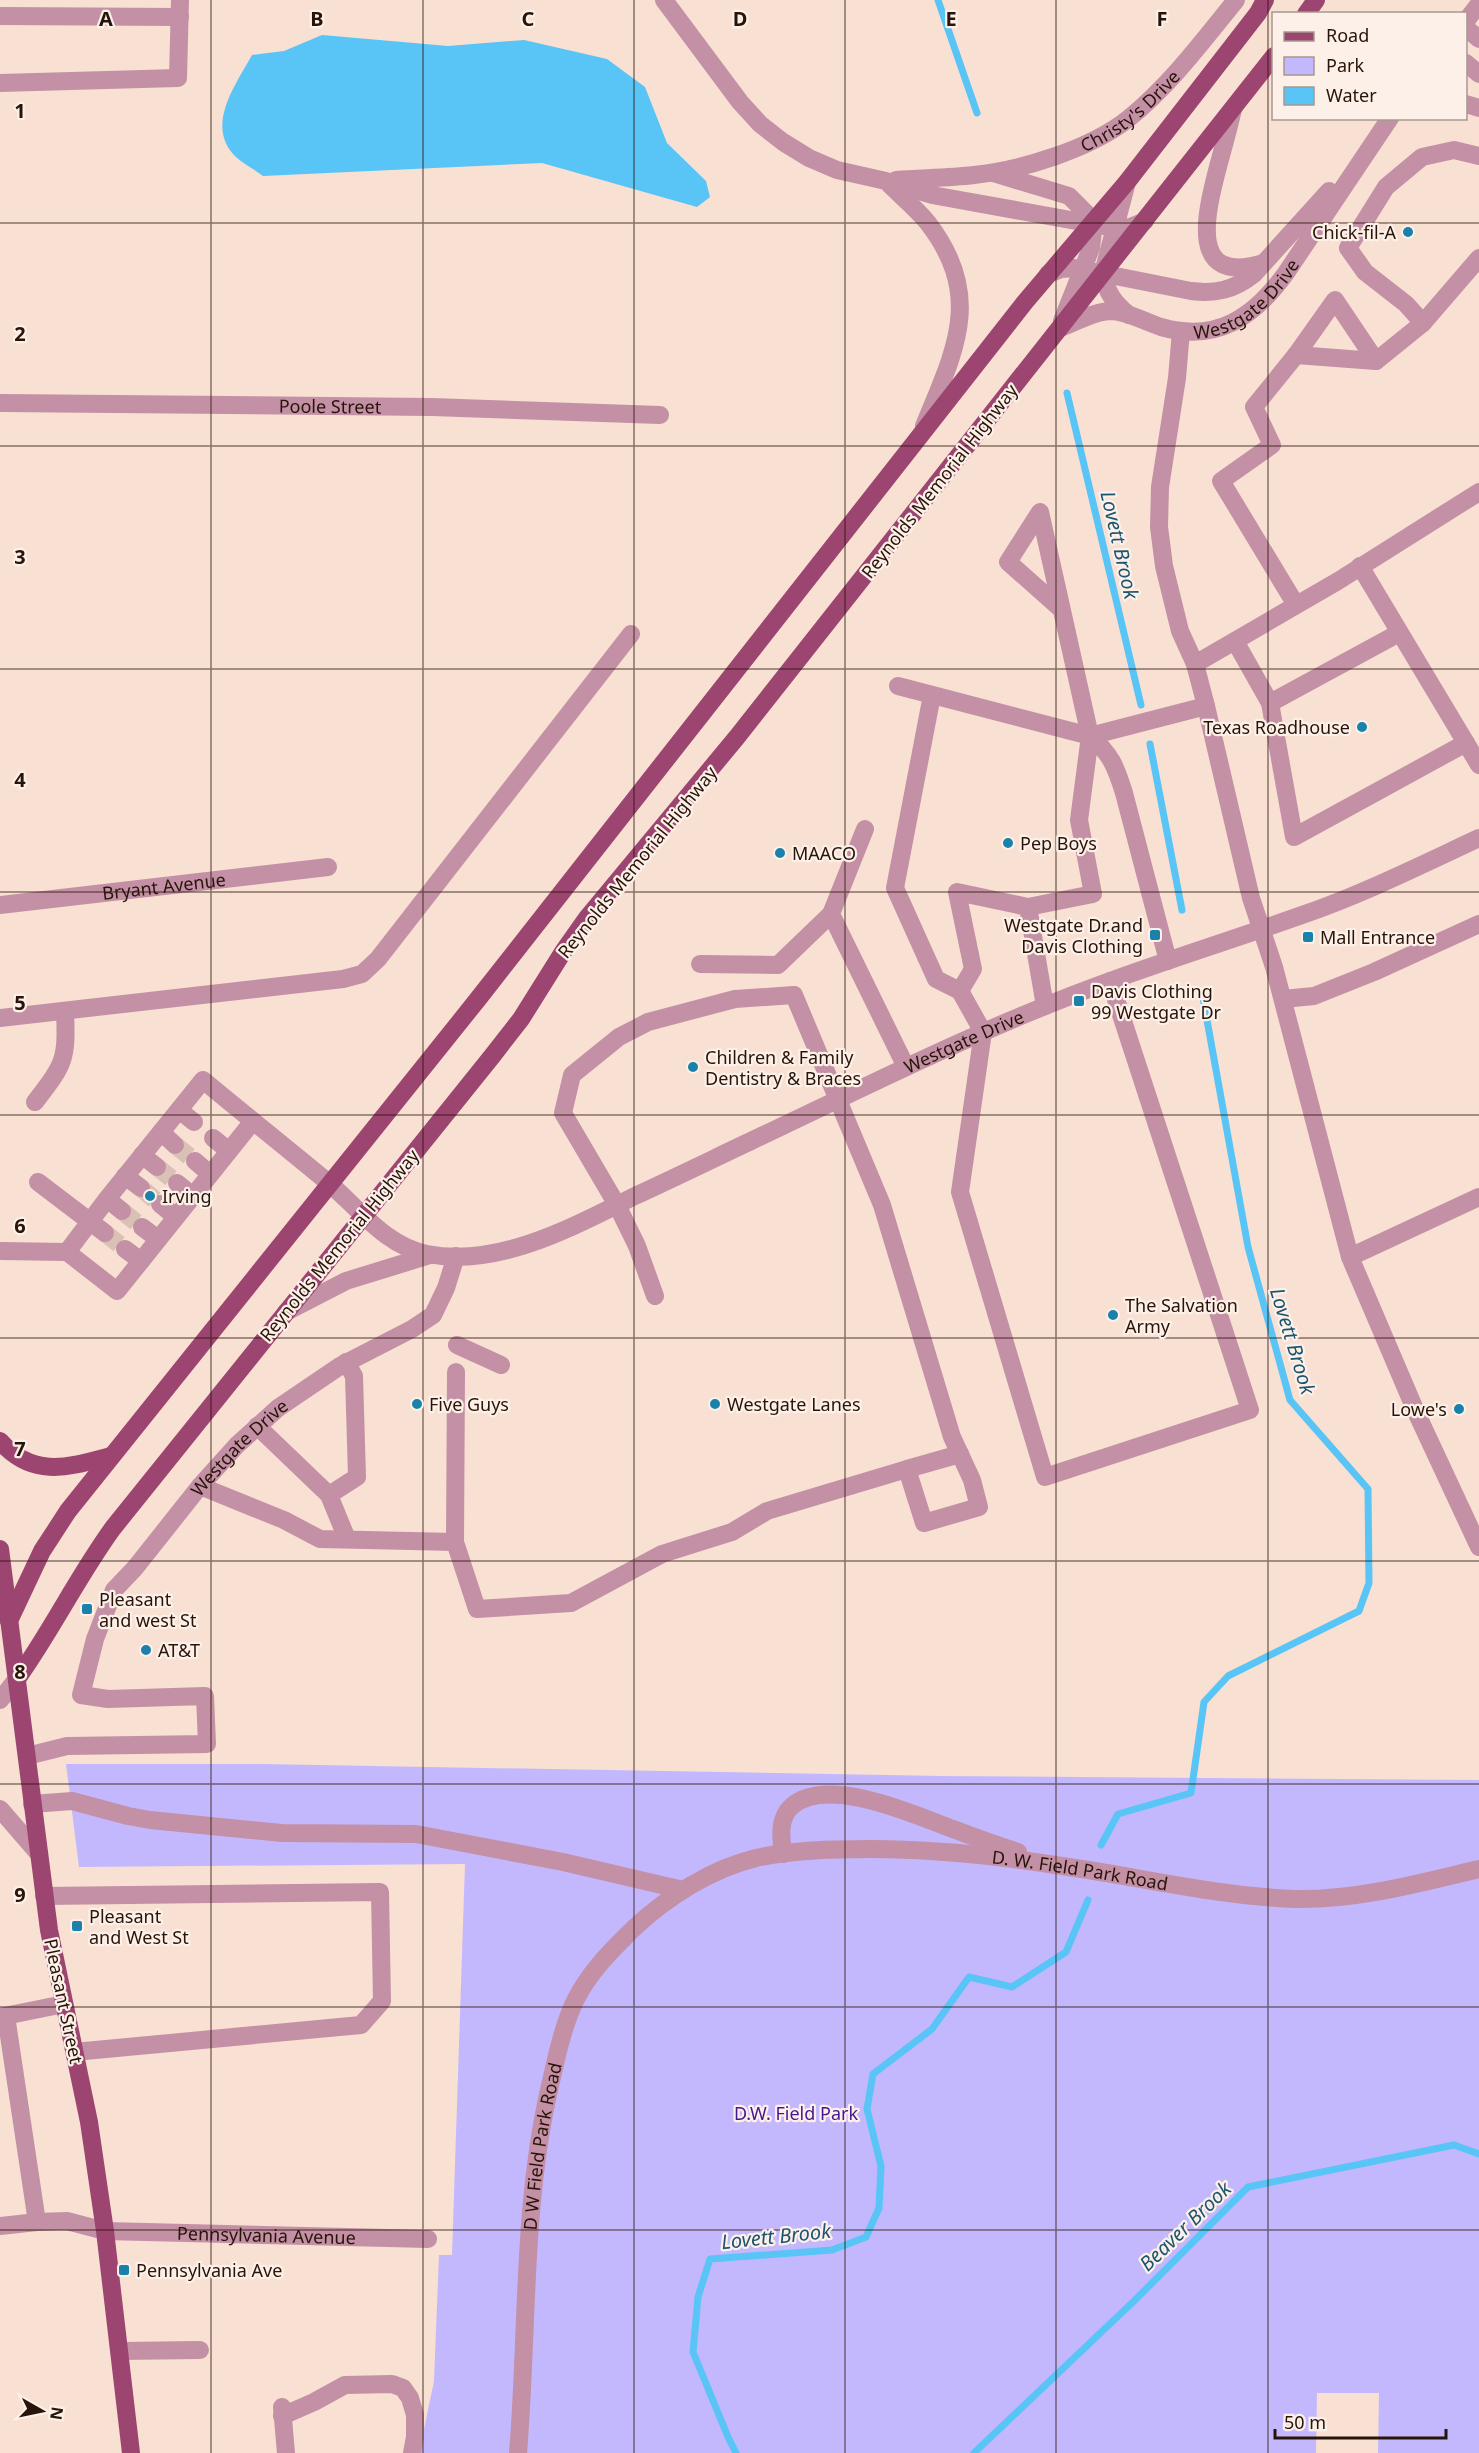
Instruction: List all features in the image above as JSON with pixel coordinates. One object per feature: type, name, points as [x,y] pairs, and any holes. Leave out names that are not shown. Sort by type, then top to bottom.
[{"type":"main road","points":[[9,1621],[42,1551],[55,1530],[111,1456],[330,1185],[605,838],[780,611],[1048,274],[1127,182],[1258,13],[1265,0]]},
{"type":"main road","name":"Reynolds Memorial Highway","points":[[17,1679],[39,1647],[89,1562],[113,1528],[512,1031],[587,918],[737,737],[1272,59]]},
{"type":"main road","points":[[0,1441],[18,1457],[46,1467],[70,1467],[111,1456]]},
{"type":"main road","name":"Pleasant Street","points":[[0,1549],[1,1572],[44,1896],[89,2122],[105,2231],[131,2453]]},
{"type":"street","name":"Christy's Drive","points":[[664,0],[740,102],[760,124],[809,158],[837,170],[886,181],[932,195],[1115,228],[1130,227],[1145,221]]},
{"type":"street","name":"Christy's Drive","points":[[886,181],[1015,168],[1094,140],[1127,120],[1173,78],[1236,0]]},
{"type":"street","points":[[1467,20],[1479,4]]},
{"type":"street","points":[[0,16],[180,9],[178,78],[0,83]]},
{"type":"street","points":[[1467,29],[1479,39]]},
{"type":"street","points":[[1467,64],[1479,74]]},
{"type":"street","name":"Westgate Drive","points":[[1233,109],[1207,209],[1209,246],[1219,262],[1231,268],[1246,268],[1264,263]]},
{"type":"street","name":"Westgate Drive","points":[[1060,328],[1099,313],[1112,312],[1129,315],[1161,327],[1181,331],[1202,331],[1222,328],[1250,313],[1286,273],[1388,122]]},
{"type":"street","name":"Westgate Drive","points":[[1048,274],[1067,268],[1083,269],[1191,291],[1217,292],[1243,283],[1371,145]]},
{"type":"street","points":[[1423,323],[1406,304],[1365,272],[1348,248],[1386,187],[1422,157],[1454,150],[1479,156]]},
{"type":"street","name":"Christy's Drive","points":[[991,172],[1069,196],[1088,215],[1091,223]]},
{"type":"street","points":[[886,181],[927,222],[939,238],[954,274],[959,299],[957,343],[920,435]]},
{"type":"street","points":[[1103,273],[1127,182]]},
{"type":"street","points":[[1060,328],[1093,240],[1091,223]]},
{"type":"street","points":[[1296,355],[1376,361],[1423,323],[1479,258]]},
{"type":"street","name":"Westgate Drive","points":[[1103,273],[1105,285],[1113,301],[1129,315]]},
{"type":"street","points":[[1296,605],[1221,481],[1272,445],[1254,407],[1296,355],[1335,300],[1376,361]]},
{"type":"street","points":[[1181,331],[1177,378],[1160,487],[1159,527],[1164,566],[1179,631],[1195,664],[1261,929],[1282,999],[1350,1257],[1417,1413],[1479,1547]]},
{"type":"street","name":"Poole Street","points":[[0,404],[432,407],[660,415]]},
{"type":"street","points":[[1195,664],[1360,567],[1479,492]]},
{"type":"street","points":[[960,992],[973,969],[957,892],[1028,908],[1093,894],[1079,820],[1090,736],[1062,609],[1040,512],[1008,562],[1062,609]]},
{"type":"street","points":[[1360,567],[1479,765]]},
{"type":"street","points":[[1270,703],[1400,633]]},
{"type":"street","points":[[0,1018],[343,979],[362,974],[378,959],[632,634]]},
{"type":"street","points":[[1235,641],[1270,703],[1294,837],[1466,743]]},
{"type":"street","points":[[898,686],[1090,736],[1106,750],[1116,767],[1168,960]]},
{"type":"street","points":[[932,695],[896,888],[936,979],[960,992],[983,1032],[960,1192],[1046,1477],[1250,1410],[1110,981]]},
{"type":"street","points":[[1090,736],[1206,706]]},
{"type":"street","points":[[700,964],[778,965],[831,914],[865,829]]},
{"type":"street","name":"Westgate Drive","points":[[179,1110],[202,1080],[330,1185],[391,1239],[414,1251],[430,1255],[456,1256],[493,1252],[528,1244],[617,1205],[837,1099],[983,1032],[1110,981],[1357,894],[1479,838]]},
{"type":"street","name":"Bryant Avenue","points":[[0,905],[327,867]]},
{"type":"street","points":[[1028,908],[1045,1006]]},
{"type":"street","points":[[831,914],[906,1067]]},
{"type":"street","points":[[1282,999],[1314,996],[1374,972],[1479,924]]},
{"type":"street","points":[[655,1296],[637,1246],[617,1205],[563,1113],[572,1075],[619,1037],[648,1022],[735,999],[794,995],[882,1205],[952,1437],[972,1480],[979,1507],[924,1523],[907,1469]]},
{"type":"street","points":[[35,1102],[60,1070],[65,1056],[65,1011]]},
{"type":"street","points":[[67,1252],[97,1228],[107,1198],[179,1110],[194,1122]]},
{"type":"street","points":[[0,1251],[67,1252],[117,1291],[253,1121]]},
{"type":"street","points":[[160,1132],[176,1145]]},
{"type":"street","points":[[213,1138],[229,1151]]},
{"type":"street","points":[[142,1155],[157,1167]]},
{"type":"street","points":[[195,1161],[210,1174]]},
{"type":"street","points":[[125,1176],[141,1188]]},
{"type":"street","points":[[38,1182],[97,1228]]},
{"type":"street","points":[[177,1184],[193,1196]]},
{"type":"street","points":[[1350,1257],[1479,1197]]},
{"type":"street","points":[[107,1198],[122,1211]]},
{"type":"street","points":[[160,1204],[176,1217]]},
{"type":"street","points":[[142,1227],[158,1239]]},
{"type":"street","points":[[125,1249],[141,1261]]},
{"type":"street","points":[[285,1313],[346,1281],[430,1255]]},
{"type":"street","name":"Westgate Drive","points":[[27,1756],[67,1746],[207,1744],[205,1696],[108,1699],[81,1695],[94,1639],[114,1590],[135,1568],[200,1486],[257,1425],[315,1381],[346,1362],[412,1329],[433,1315],[446,1288],[456,1256]]},
{"type":"street","points":[[458,1345],[501,1365]]},
{"type":"street","points":[[329,1495],[357,1477],[354,1376],[346,1362]]},
{"type":"street","points":[[456,1372],[455,1542],[477,1609],[572,1603],[662,1554],[732,1532],[767,1511],[960,1454]]},
{"type":"street","points":[[257,1425],[329,1495],[347,1539]]},
{"type":"street","points":[[200,1486],[284,1520],[320,1539],[455,1542]]},
{"type":"street","points":[[0,1638],[9,1621]]},
{"type":"street","points":[[0,1700],[17,1679]]},
{"type":"street","points":[[783,1854],[781,1828],[790,1807],[802,1800],[817,1796],[835,1796],[874,1801],[898,1808],[951,1829],[1062,1866]]},
{"type":"street","points":[[32,1804],[72,1801],[150,1820],[282,1833],[416,1834],[563,1862],[684,1890]]},
{"type":"street","points":[[0,1809],[39,1854]]},
{"type":"street","name":"D. W. Field Park Road","points":[[684,1890],[731,1866],[754,1859],[820,1850],[888,1849],[996,1857],[1240,1894],[1299,1899],[1329,1898],[1390,1890],[1479,1869]]},
{"type":"street","name":"D W Field Park Road","points":[[518,2453],[529,2251],[539,2135],[557,2054],[575,2001],[599,1962],[647,1916],[684,1890]]},
{"type":"street","points":[[44,1896],[380,1892],[382,2001],[361,2025],[74,2052]]},
{"type":"street","points":[[37,2222],[2,2017],[64,2004]]},
{"type":"street","name":"Pennsylvania Avenue","points":[[0,2226],[67,2221],[105,2231],[428,2239]]},
{"type":"street","points":[[120,2351],[200,2350]]},
{"type":"street","points":[[286,2453],[282,2411],[314,2402],[345,2385],[392,2384],[403,2388],[412,2406],[415,2437],[412,2453]]},
{"type":"green space","name":"D.W. Field Park","points":[[66,1764],[262,1764],[942,1776],[1479,1780],[1479,2453],[1378,2453],[1379,2393],[1317,2393],[1316,2453],[419,2453],[434,2381],[439,2255],[452,2255],[465,1864],[79,1867]]},
{"type":"water","points":[[322,35],[448,46],[524,40],[607,59],[645,87],[667,143],[706,181],[710,197],[697,207],[542,163],[263,176],[236,157],[225,142],[222,129],[223,116],[232,90],[252,55],[284,51]]},
{"type":"waterway","name":"Lovett Brook","points":[[938,0],[977,113]]},
{"type":"waterway","name":"Lovett Brook","points":[[1067,393],[1141,705]]},
{"type":"waterway","name":"Lovett Brook","points":[[1150,744],[1182,910]]},
{"type":"waterway","name":"Lovett Brook","points":[[1101,1845],[1118,1814],[1191,1793],[1204,1702],[1228,1676],[1359,1611],[1369,1583],[1368,1489],[1290,1400],[1248,1247],[1203,998]]},
{"type":"waterway","name":"Lovett Brook","points":[[736,2453],[693,2352],[698,2297],[710,2259],[832,2250],[866,2237],[879,2208],[881,2166],[867,2109],[873,2074],[932,2029],[969,1977],[1012,1987],[1066,1952],[1088,1900]]},
{"type":"waterway","name":"Beaver Brook","points":[[974,2453],[1134,2301],[1248,2187],[1454,2145],[1479,2154]]},
{"type":"tunnel","points":[[175,1145],[195,1161]]},
{"type":"tunnel","points":[[157,1167],[177,1183]]},
{"type":"tunnel","points":[[141,1188],[160,1204]]},
{"type":"tunnel","points":[[122,1211],[142,1227]]},
{"type":"tunnel","points":[[105,1233],[125,1249]]},
{"type":"place","name":"Chick-fil-A","points":[[1408,232]]},
{"type":"place","name":"Texas Roadhouse","points":[[1362,727]]},
{"type":"place","name":"Pep Boys","points":[[1008,843]]},
{"type":"place","name":"MAACO","points":[[780,853]]},
{"type":"place","name":"Westgate Dr.and Davis Clothing","points":[[1155,935]]},
{"type":"place","name":"Mall Entrance","points":[[1308,937]]},
{"type":"place","name":"Davis Clothing 99 Westgate Dr","points":[[1079,1001]]},
{"type":"place","name":"Children & Family Dentistry & Braces","points":[[693,1067]]},
{"type":"place","name":"Irving","points":[[150,1196]]},
{"type":"place","name":"The Salvation Army","points":[[1113,1315]]},
{"type":"place","name":"Five Guys","points":[[417,1404]]},
{"type":"place","name":"Westgate Lanes","points":[[715,1404]]},
{"type":"place","name":"Lowe's","points":[[1459,1409]]},
{"type":"place","name":"Pleasant and west St","points":[[87,1609]]},
{"type":"place","name":"AT&T","points":[[146,1650]]},
{"type":"place","name":"Pleasant and West St","points":[[77,1926]]},
{"type":"place","name":"Pennsylvania Ave","points":[[124,2270]]}]
